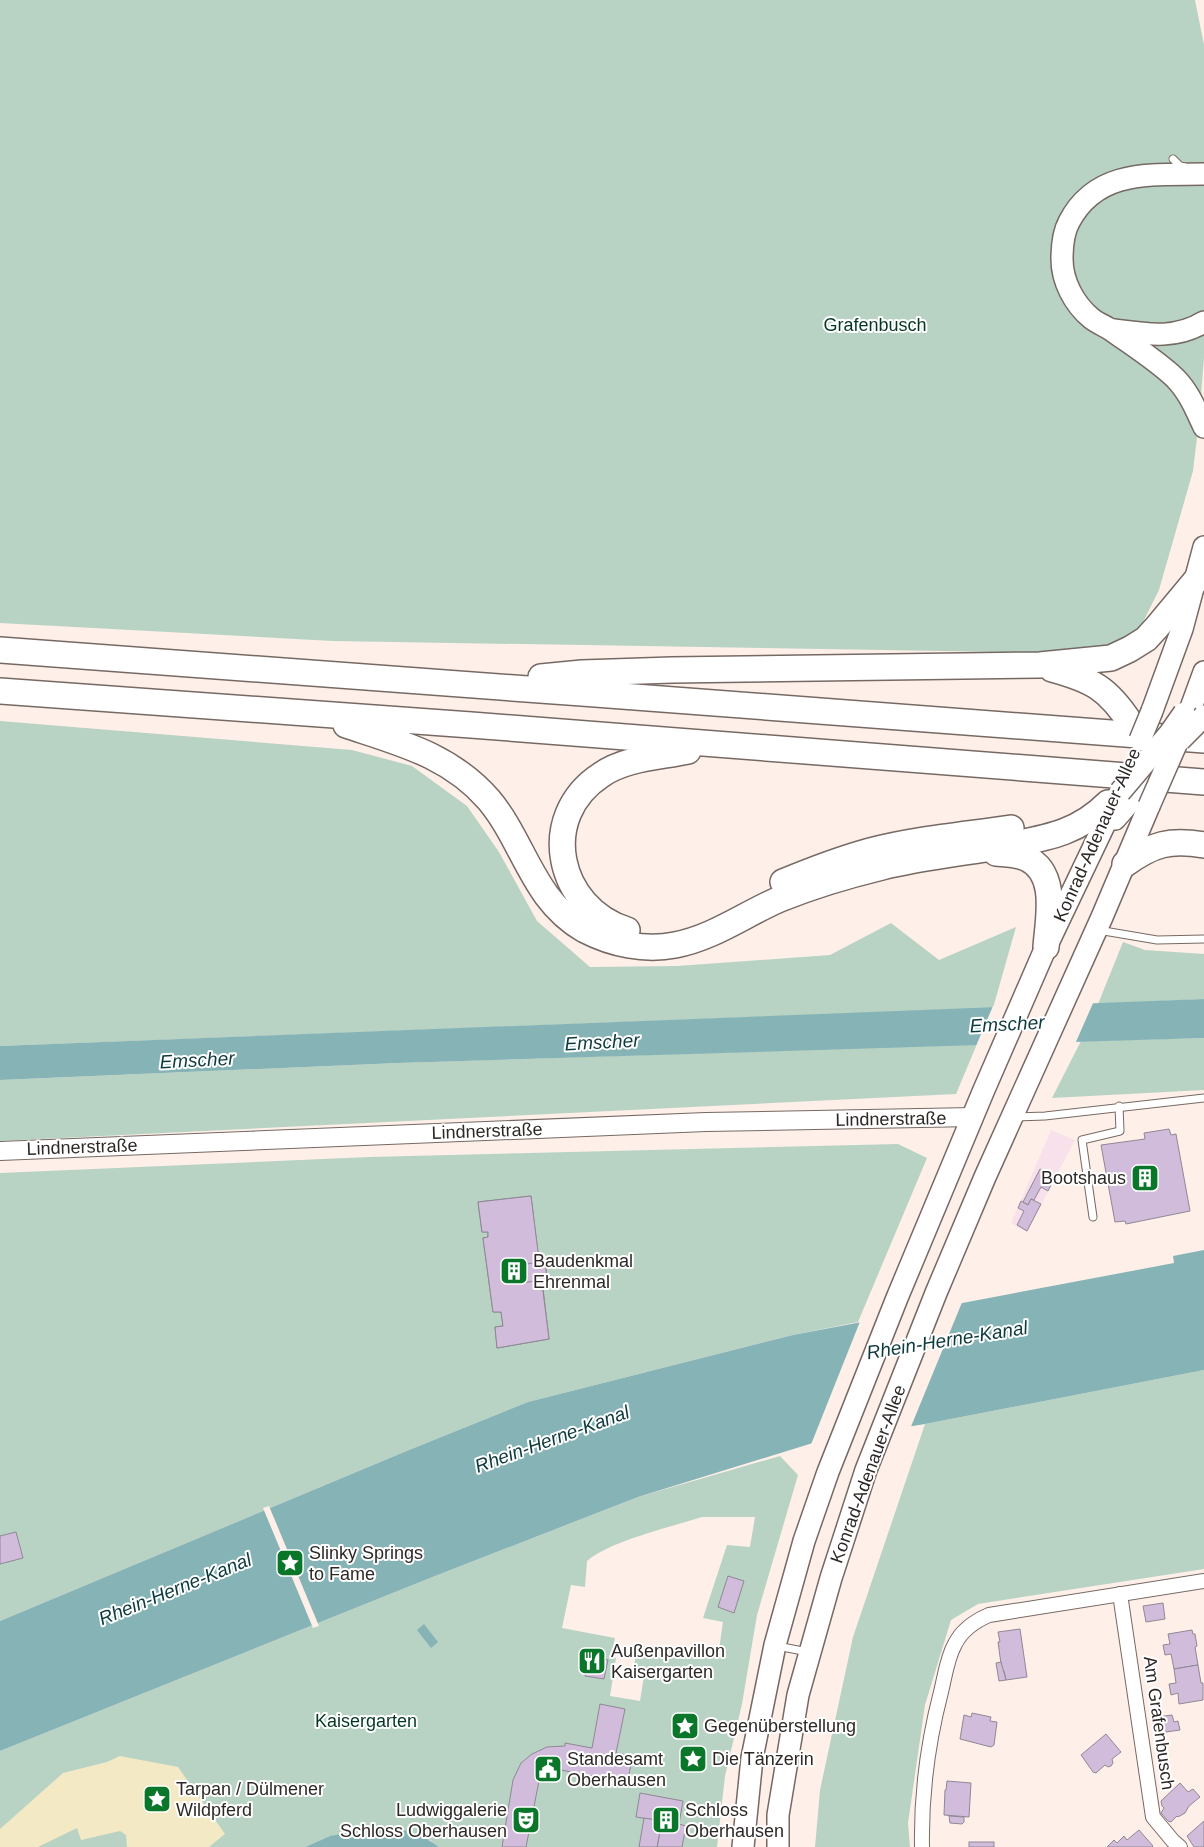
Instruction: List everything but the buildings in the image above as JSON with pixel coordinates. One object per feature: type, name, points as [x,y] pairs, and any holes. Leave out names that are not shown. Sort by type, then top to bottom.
[{"type":"highway","points":[[474,684],[582,673],[1040,665],[1111,658],[1146,639],[1196,579]]},
{"type":"highway","points":[[0,650],[1204,740]]},
{"type":"highway","points":[[1040,665],[1090,681],[1110,696],[1131,771]]},
{"type":"highway","points":[[0,691],[1204,782]]},
{"type":"highway","points":[[313,714],[422,750],[459,772],[475,785],[502,818],[533,876],[555,906],[584,929],[619,943],[656,947],[693,941],[781,899],[882,866],[1051,837],[1092,818],[1131,771]]},
{"type":"highway","points":[[720,745],[625,763],[601,774],[581,792],[568,816],[562,842],[562,856],[569,882],[584,904],[594,914],[617,927],[630,931],[657,933],[684,928],[710,918],[784,882],[841,860],[906,844],[1023,826],[1054,818],[1083,805],[1131,771]]},
{"type":"highway","points":[[1125,864],[1142,852],[1162,844],[1172,842],[1204,844]]},
{"type":"highway","points":[[963,853],[1017,856],[1026,858],[1035,864],[1047,882],[1049,898],[1046,947]]},
{"type":"main road","points":[[1204,174],[1149,175],[1111,182],[1089,195],[1073,214],[1063,238],[1062,251],[1064,276],[1068,288],[1082,309],[1091,318],[1161,366],[1180,384],[1192,401],[1204,427]]},
{"type":"main road","points":[[1109,329],[1148,335],[1164,335],[1178,333],[1204,322]]},
{"type":"main road","name":"Konrad-Adenauer-Allee","points":[[742,1847],[752,1758],[775,1645],[804,1541],[828,1472],[897,1298],[983,1092],[1046,947],[1131,771],[1182,629],[1204,547]]},
{"type":"main road","name":"Konrad-Adenauer-Allee","points":[[1131,771],[1180,740],[1193,709],[1204,672]]},
{"type":"main road","points":[[1131,771],[1193,709]]},
{"type":"main road","name":"Konrad-Adenauer-Allee","points":[[778,1847],[778,1815],[798,1695],[831,1578],[866,1470],[936,1293],[1021,1094],[1125,864],[1138,830],[1131,771]]},
{"type":"main road","points":[[973,1117],[1012,1117]]},
{"type":"street","name":"Lindnerstraße","points":[[0,1151],[706,1122],[973,1117]]},
{"type":"street","points":[[922,1847],[924,1782],[935,1716],[954,1644],[960,1635],[971,1625],[989,1615],[1204,1581]]},
{"type":"street","name":"Am Grafenbusch","points":[[1120,1594],[1153,1817],[1180,1847]]},
{"type":"lane","points":[[1173,160],[1180,166],[1204,174]]},
{"type":"lane","points":[[1096,930],[1156,940],[1204,939]]},
{"type":"lane","points":[[1012,1117],[1045,1116],[1119,1106],[1204,1098]]},
{"type":"lane","points":[[1093,1217],[1082,1140],[1120,1131],[1119,1106]]},
{"type":"lane","points":[[775,1645],[809,1652]]},
{"type":"shaded area","points":[[1051,1130],[1075,1140],[1027,1232],[1011,1223]]},
{"type":"green space","name":"Grafenbusch","points":[[0,0],[1195,0],[1204,45],[1204,357],[1199,421],[1193,471],[1159,590],[1135,638],[1071,653],[333,641],[0,623]]},
{"type":"green space","points":[[0,721],[352,750],[412,766],[467,806],[499,852],[537,921],[590,967],[677,966],[830,955],[891,923],[939,960],[1016,927],[993,1008],[0,1046]]},
{"type":"green space","points":[[1123,942],[1145,950],[1204,954],[1204,999],[1098,1004]]},
{"type":"green space","points":[[1204,1038],[1204,1090],[1052,1098],[1081,1041]]},
{"type":"green space","points":[[977,1044],[956,1094],[0,1141],[0,1080],[398,1063]]},
{"type":"green space","points":[[898,1144],[927,1158],[858,1322],[793,1335],[528,1402],[0,1621],[0,1173],[369,1157]]},
{"type":"green space","points":[[1204,1370],[1204,1569],[978,1604],[951,1620],[925,1705],[908,1823],[910,1847],[815,1847],[820,1790],[853,1637],[925,1424]]},
{"type":"green space","name":"Kaisergarten","points":[[780,1456],[798,1475],[757,1615],[742,1704],[725,1776],[717,1847],[439,1847],[430,1840],[330,1836],[305,1847],[0,1847],[0,1751],[430,1578],[638,1497]],"holes":[[[702,1517],[755,1517],[750,1547],[727,1545],[703,1618],[723,1622],[718,1656],[637,1645],[633,1674],[644,1676],[640,1701],[610,1696],[616,1658],[611,1657],[615,1638],[562,1628],[571,1585],[585,1587],[587,1561],[610,1547],[625,1541]]]},
{"type":"sand","points":[[120,1756],[178,1767],[225,1834],[209,1847],[127,1847],[126,1835],[120,1831],[81,1840],[77,1828],[38,1847],[0,1847],[0,1829],[63,1773],[107,1762]]},
{"type":"water","name":"Emscher","points":[[1204,999],[1204,1038],[398,1063],[0,1080],[0,1046]]},
{"type":"water","name":"Rhein-Herne-Kanal","points":[[1204,1250],[1204,1370],[925,1424],[816,1442],[638,1497],[430,1578],[0,1751],[0,1621],[409,1450],[528,1402],[793,1335],[1174,1263],[1173,1256]]},
{"type":"water","points":[[424,1624],[438,1642],[431,1648],[417,1630]]},
{"type":"water","points":[[387,1826],[427,1839],[439,1847],[305,1847],[330,1836]]},
{"type":"pier","points":[[1094,1001],[1075,1044],[976,1046],[993,1006]]},
{"type":"pier","points":[[963,1300],[910,1429],[810,1447],[861,1319]]},
{"type":"pier","points":[[269,1506],[319,1626],[313,1628],[263,1508]]},
{"type":"place","name":"Bootshaus","points":[[1145,1178]]},
{"type":"place","name":"Baudenkmal Ehrenmal","points":[[514,1271]]},
{"type":"place","name":"Slinky Springs to Fame","points":[[290,1563]]},
{"type":"place","name":"Außenpavillon Kaisergarten","points":[[592,1661]]},
{"type":"place","name":"Gegenüberstellung","points":[[685,1726]]},
{"type":"place","name":"Die Tänzerin","points":[[693,1759]]},
{"type":"place","name":"Standesamt Oberhausen","points":[[548,1769]]},
{"type":"place","name":"Tarpan / Dülmener Wildpferd","points":[[157,1799]]},
{"type":"place","name":"Ludwiggalerie Schloss Oberhausen","points":[[526,1820]]},
{"type":"place","name":"Schloss Oberhausen","points":[[666,1820]]}]
